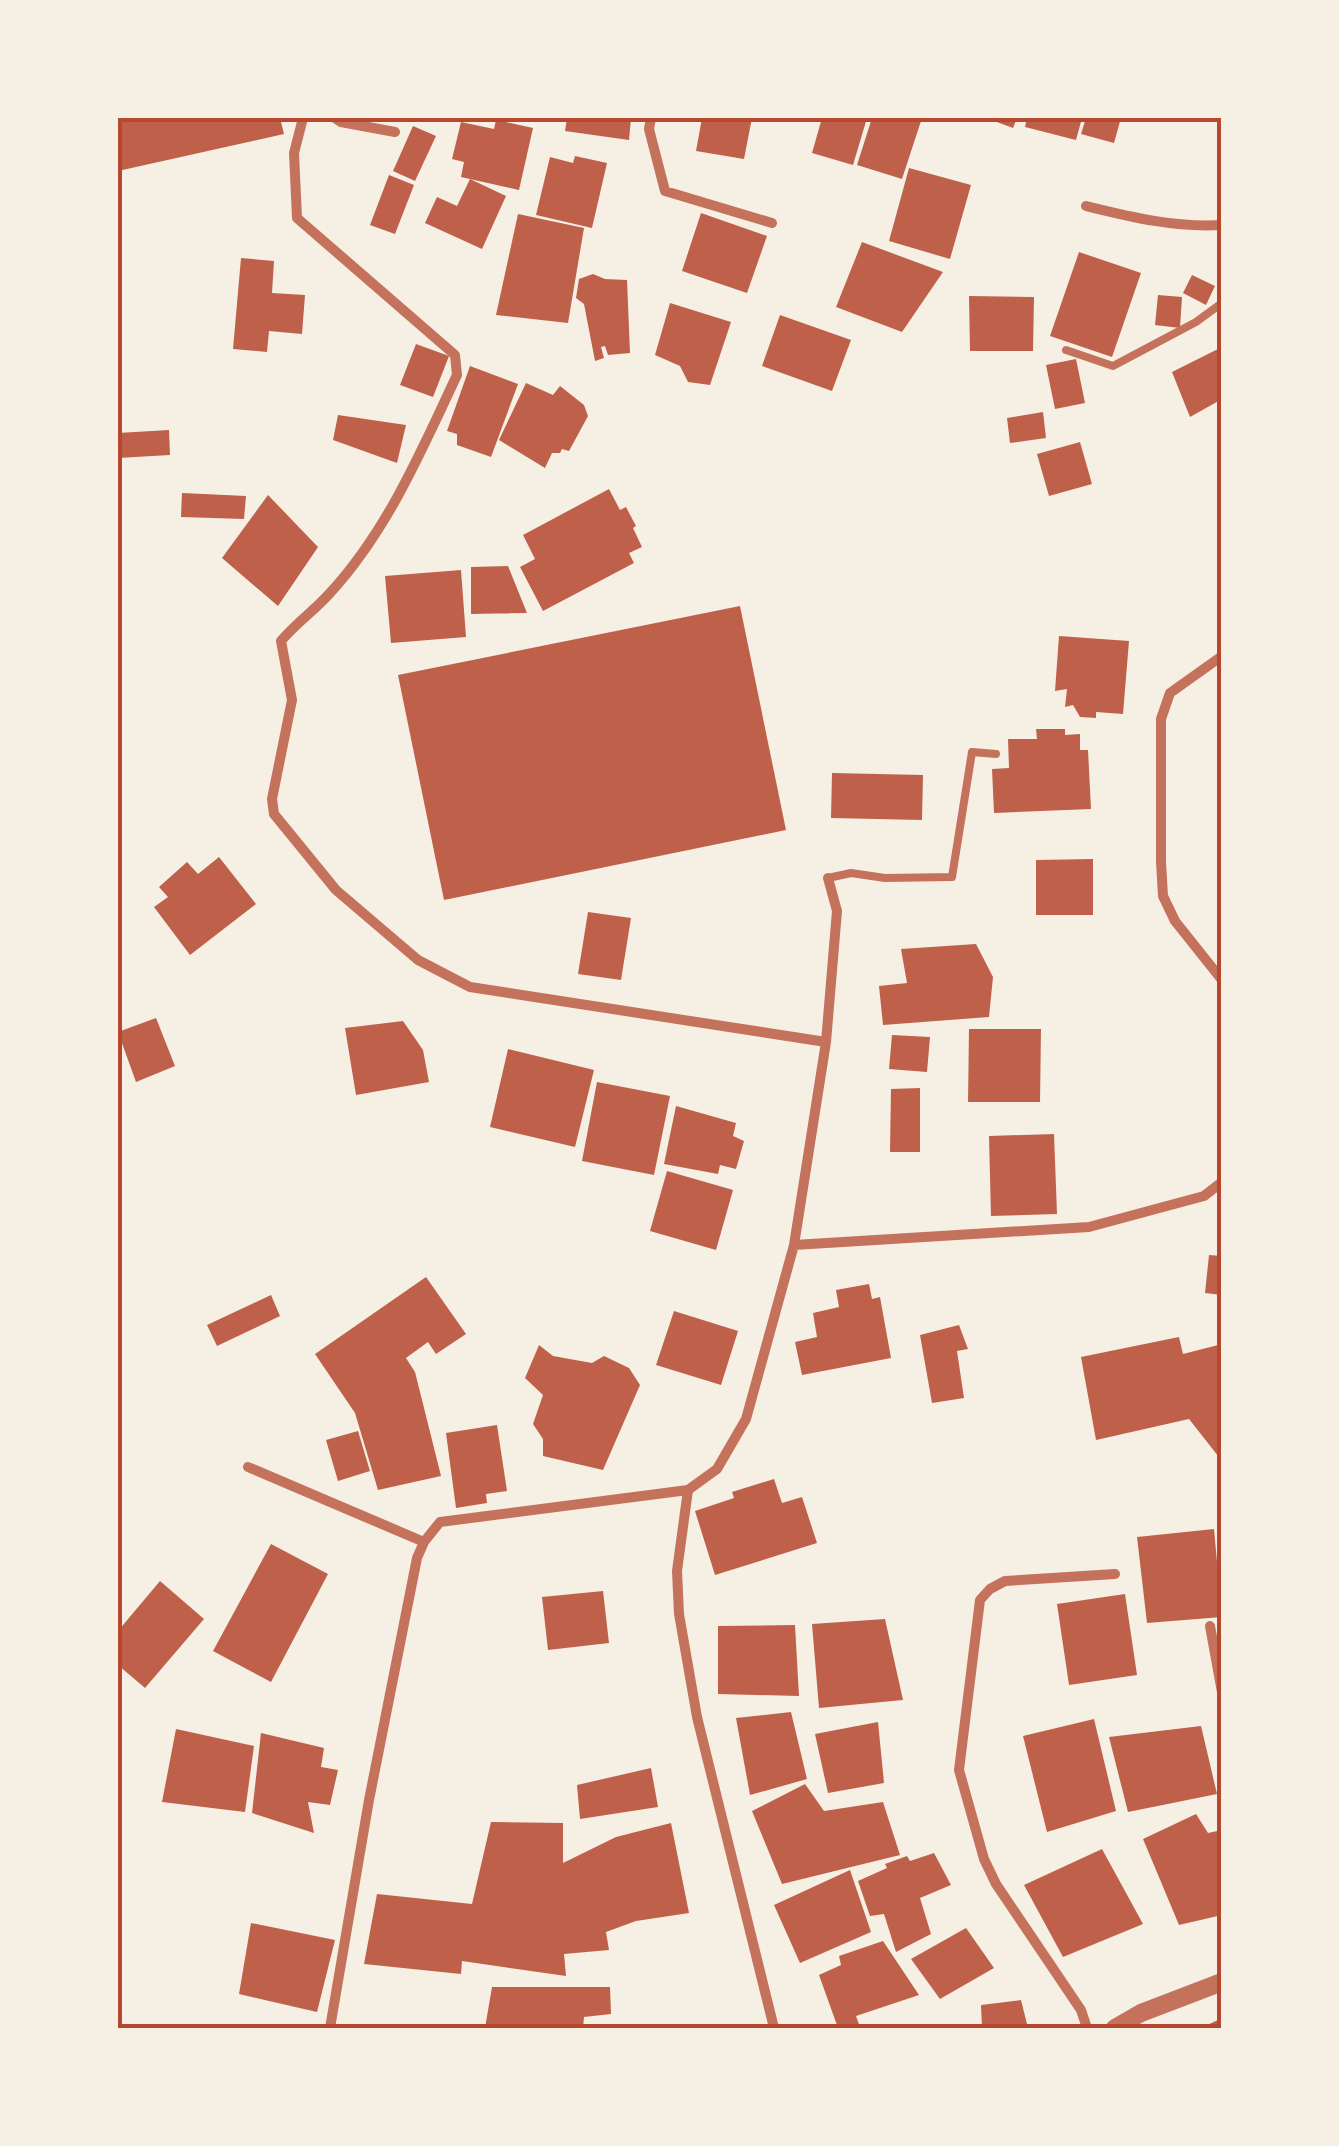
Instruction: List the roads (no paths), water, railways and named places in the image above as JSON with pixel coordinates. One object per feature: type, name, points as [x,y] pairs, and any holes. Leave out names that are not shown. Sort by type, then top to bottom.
[{"type":"street","points":[[303,118],[294,152],[297,218],[456,355],[458,375],[399,497],[379,528],[329,594],[301,617],[281,641],[292,700],[272,799],[274,814],[336,890],[418,960],[470,987],[826,1042]]},
{"type":"street","points":[[335,118],[395,132]]},
{"type":"street","points":[[650,118],[648,129],[664,191],[772,222]]},
{"type":"street","points":[[1086,206],[1145,221],[1222,224]]},
{"type":"street","points":[[1222,656],[1170,693],[1161,720],[1160,862],[1164,896],[1175,921],[1222,980]]},
{"type":"street","points":[[330,2028],[369,1800],[396,1677],[416,1558],[424,1542],[440,1522],[688,1490],[716,1469],[746,1419],[794,1244],[826,1042],[837,911],[828,878]]},
{"type":"street","points":[[794,1244],[1089,1227],[1204,1196],[1222,1182]]},
{"type":"street","points":[[248,1467],[424,1542]]},
{"type":"street","points":[[688,1490],[676,1571],[679,1614],[697,1718],[774,2028]]},
{"type":"street","points":[[1087,2028],[1081,2010],[984,1860],[960,1770],[980,1600],[1005,1581],[1114,1574]]},
{"type":"street","points":[[1210,1626],[1222,1692]]},
{"type":"street","points":[[1115,2028],[1142,2013],[1222,1982]]},
{"type":"lane","points":[[1066,350],[1113,366],[1222,304]]},
{"type":"lane","points":[[828,878],[851,872],[885,878],[952,876],[972,752],[996,754]]}]
